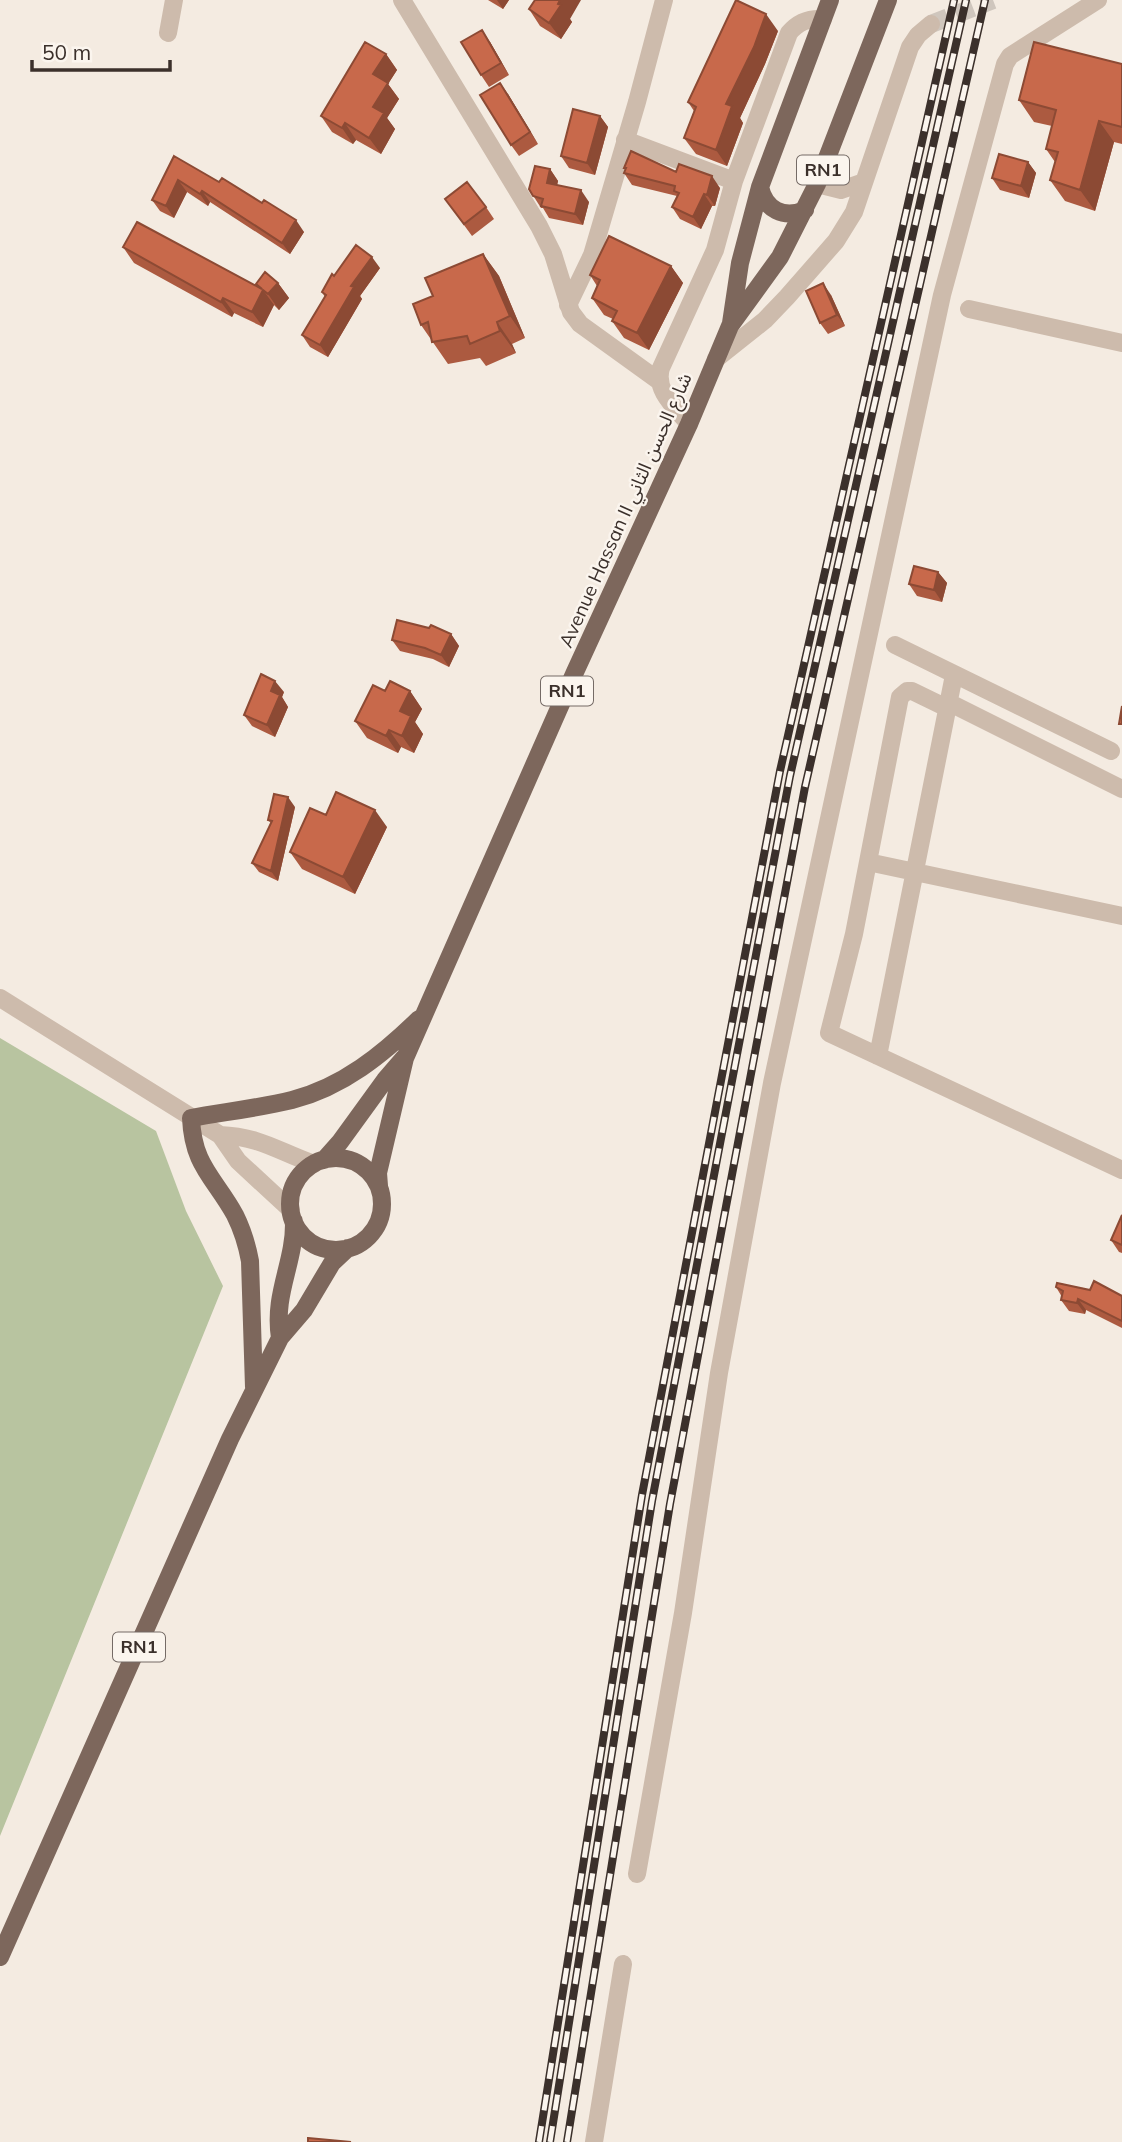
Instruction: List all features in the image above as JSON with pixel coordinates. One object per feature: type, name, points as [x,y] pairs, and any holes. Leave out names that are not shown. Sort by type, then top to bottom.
[{"type":"main road","name":"Avenue Hassan II شارع الحسن الثاني","points":[[730,326],[740,263],[760,187],[830,0]]},
{"type":"main road","name":"Avenue Hassan II شارع الحسن الثاني","points":[[379,1186],[378,1173],[405,1058],[575,672],[689,424],[730,326],[780,257],[817,184],[888,0]]},
{"type":"main road","points":[[760,187],[765,201],[774,210],[790,214],[805,209]]},
{"type":"main road","points":[[254,1390],[249,1253],[235,1215],[196,1153],[191,1118],[292,1100],[330,1086],[368,1064],[425,1013]]},
{"type":"main road","name":"Avenue Hassan II شارع الحسن الثاني","points":[[319,1162],[340,1142],[385,1080],[405,1058]]},
{"type":"main road","points":[[335,1158],[356,1162],[366,1168],[379,1186],[382,1208],[374,1228],[367,1237],[348,1248],[337,1250],[316,1245],[306,1239],[292,1216],[293,1189],[298,1179],[319,1162],[335,1158]]},
{"type":"main road","name":"RN1","points":[[280,1338],[277,1315],[293,1244],[292,1216]]},
{"type":"main road","name":"RN1","points":[[0,1958],[254,1390],[280,1338],[304,1310],[332,1263],[348,1248]]},
{"type":"street","points":[[168,33],[174,0]]},
{"type":"street","points":[[402,0],[539,226],[553,254],[571,312],[587,331],[659,382]]},
{"type":"street","points":[[568,305],[592,255],[664,0]]},
{"type":"street","points":[[637,1874],[684,1613],[719,1373],[772,1083],[943,295],[1005,64],[1010,56],[1098,0]]},
{"type":"street","points":[[689,424],[662,391],[659,382],[661,368],[715,250],[734,181],[789,33],[800,22],[823,19]]},
{"type":"street","points":[[716,359],[765,320],[836,241],[854,212],[910,47],[918,35],[931,24]]},
{"type":"street","points":[[625,140],[734,181]]},
{"type":"street","points":[[817,184],[841,190],[864,182]]},
{"type":"street","points":[[969,309],[1122,343]]},
{"type":"street","points":[[895,645],[1111,751]]},
{"type":"street","points":[[878,1056],[950,706],[954,675]]},
{"type":"street","points":[[1122,789],[950,706],[907,691],[900,697],[853,934],[829,1033],[1122,1170]]},
{"type":"street","points":[[868,862],[1122,916]]},
{"type":"street","points":[[0,998],[220,1135],[238,1161],[292,1216]]},
{"type":"street","points":[[220,1135],[260,1140],[319,1162]]},
{"type":"street","points":[[594,2142],[623,1964]]},
{"type":"green space","points":[[0,1038],[156,1131],[186,1211],[223,1286],[0,1836]]},
{"type":"building","points":[[535,0],[560,0],[558,4],[561,5],[549,23],[529,9]]},
{"type":"building","points":[[736,0],[766,14],[754,47],[726,104],[732,106],[716,150],[684,138],[696,107],[688,102]]},
{"type":"building","points":[[482,30],[501,63],[481,75],[461,42]]},
{"type":"building","points":[[365,42],[386,54],[373,74],[388,83],[373,107],[384,113],[369,138],[345,123],[342,128],[321,116]]},
{"type":"building","points":[[1034,42],[1122,64],[1122,127],[1099,121],[1080,190],[1050,180],[1058,152],[1046,149],[1056,110],[1019,100]]},
{"type":"building","points":[[500,83],[530,132],[511,145],[480,95]]},
{"type":"building","points":[[573,109],[600,116],[587,163],[561,156]]},
{"type":"building","points":[[631,151],[676,172],[679,164],[712,176],[707,195],[704,194],[693,217],[672,207],[679,193],[674,191],[675,186],[624,173]]},
{"type":"building","points":[[999,154],[1028,162],[1021,186],[992,178]]},
{"type":"building","points":[[174,156],[219,182],[222,178],[262,203],[264,200],[296,220],[282,243],[202,191],[200,194],[178,180],[166,206],[152,200]]},
{"type":"building","points":[[535,166],[550,169],[547,183],[581,190],[575,214],[541,206],[543,199],[533,196],[529,189]]},
{"type":"building","points":[[467,182],[486,207],[464,224],[445,199]]},
{"type":"building","points":[[137,222],[262,289],[256,284],[265,272],[278,283],[268,294],[263,290],[252,312],[223,298],[221,302],[123,247]]},
{"type":"building","points":[[609,236],[671,266],[637,333],[612,321],[617,311],[592,298],[600,280],[590,275]]},
{"type":"building","points":[[356,245],[372,257],[351,286],[354,287],[320,345],[302,335],[326,295],[322,292],[332,274],[334,276]]},
{"type":"building","points":[[483,254],[510,316],[497,322],[500,331],[470,344],[467,336],[432,342],[428,322],[421,325],[413,304],[433,296],[425,278]]},
{"type":"building","points":[[823,283],[837,315],[820,323],[806,291]]},
{"type":"building","points":[[914,566],[938,572],[934,590],[909,584]]},
{"type":"building","points":[[397,620],[429,628],[431,625],[451,634],[441,655],[392,640]]},
{"type":"building","points":[[261,674],[275,681],[271,691],[280,695],[267,725],[244,715]]},
{"type":"building","points":[[390,681],[410,691],[400,711],[411,716],[402,736],[389,730],[386,736],[355,721],[373,685],[385,691]]},
{"type":"building","points":[[336,792],[375,810],[343,877],[290,852],[310,808],[326,815]]},
{"type":"building","points":[[274,794],[288,797],[271,871],[252,863],[272,821],[268,820]]},
{"type":"building","points":[[1122,1215],[1122,1245],[1111,1240]]},
{"type":"building","points":[[1094,1281],[1122,1296],[1122,1321],[1078,1299],[1077,1303],[1061,1300],[1063,1291],[1056,1287],[1057,1283],[1090,1290]]},
{"type":"building","points":[[308,2138],[351,2142],[308,2142]]},
{"type":"tunnel","points":[[931,24],[993,0]]},
{"type":"railway","points":[[539,2142],[642,1495],[780,771],[954,0]]},
{"type":"railway","points":[[550,2142],[652,1501],[790,776],[966,0]]},
{"type":"railway","points":[[567,2142],[670,1504],[805,787],[985,0]]}]
